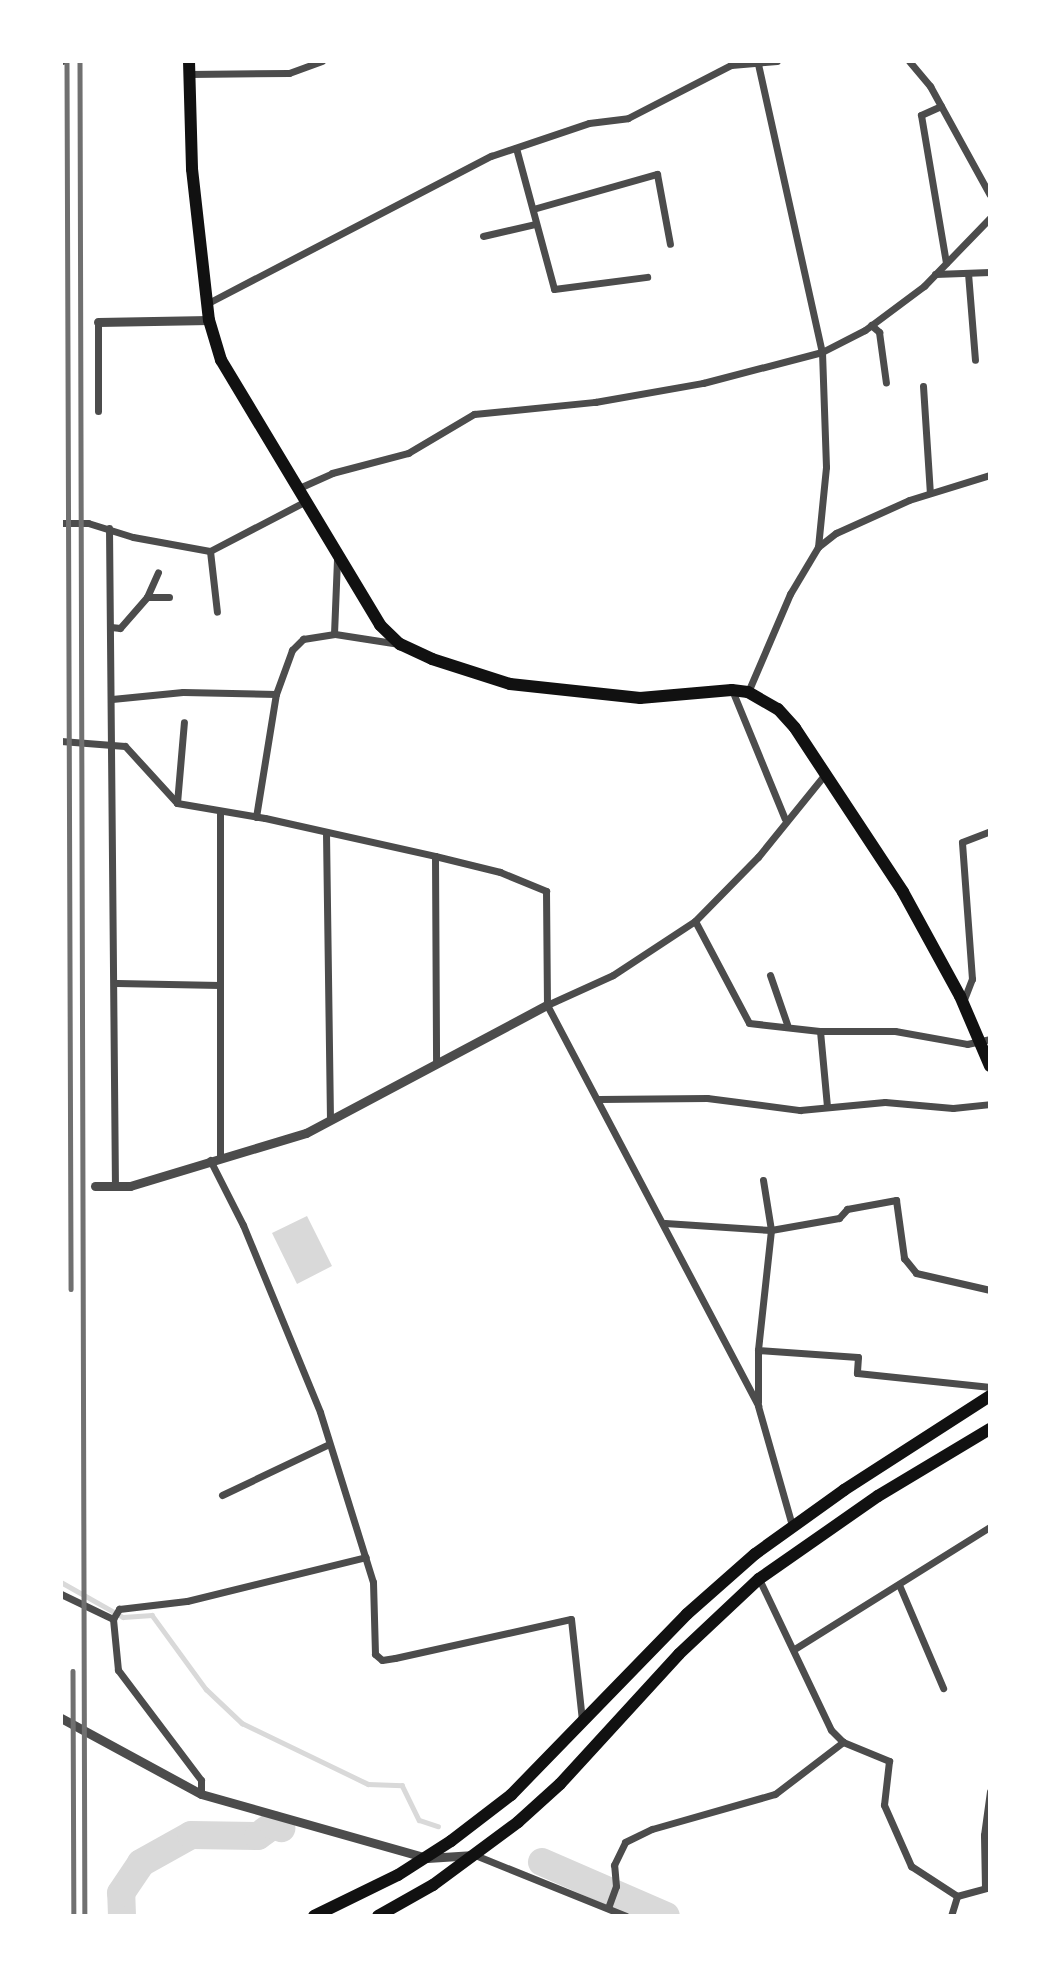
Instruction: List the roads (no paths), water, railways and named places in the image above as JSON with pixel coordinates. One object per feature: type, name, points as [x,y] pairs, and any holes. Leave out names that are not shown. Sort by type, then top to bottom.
[{"type":"main road","points":[[189,68],[192,169],[210,302],[209,320],[221,360],[380,625],[400,644],[510,684],[576,694],[640,698],[732,690],[748,692],[778,709],[826,773],[903,892],[985,1040],[990,1066]]},
{"type":"main road","points":[[314,1916],[427,1858],[511,1795],[696,1605],[792,1525],[990,1396]]},
{"type":"main road","points":[[377,1916],[475,1855],[560,1784],[679,1654],[760,1579],[878,1496],[990,1429]]},
{"type":"street","points":[[189,68],[289,73],[322,61]]},
{"type":"street","points":[[210,302],[491,156],[589,123],[628,118],[731,63],[758,64],[777,61]]},
{"type":"street","points":[[909,61],[941,106],[990,195]]},
{"type":"street","points":[[758,64],[822,352],[825,467],[818,547]]},
{"type":"street","points":[[941,106],[920,115],[946,263]]},
{"type":"street","points":[[516,148],[554,289],[647,277]]},
{"type":"street","points":[[533,209],[657,174],[670,244]]},
{"type":"street","points":[[299,488],[332,473],[408,453],[474,414],[595,402],[703,383],[822,352],[871,325],[935,274],[990,218]]},
{"type":"street","points":[[484,236],[535,224]]},
{"type":"street","points":[[935,274],[990,272]]},
{"type":"street","points":[[968,273],[975,360]]},
{"type":"street","points":[[98,411],[98,322],[209,320]]},
{"type":"street","points":[[871,325],[879,332],[886,383]]},
{"type":"street","points":[[923,386],[930,494]]},
{"type":"street","points":[[748,692],[789,594],[818,547],[836,533],[930,494],[990,475]]},
{"type":"street","points":[[61,523],[109,528],[145,540],[210,551],[306,500]]},
{"type":"street","points":[[109,528],[112,699],[110,743],[117,983],[115,1184]]},
{"type":"street","points":[[210,551],[217,612]]},
{"type":"street","points":[[334,634],[338,554]]},
{"type":"street","points":[[111,627],[120,628],[146,597],[158,572]]},
{"type":"street","points":[[146,597],[169,597]]},
{"type":"street","points":[[256,817],[276,694],[292,650],[303,639],[334,634],[400,644]]},
{"type":"street","points":[[732,690],[785,819]]},
{"type":"street","points":[[112,699],[183,692],[276,694]]},
{"type":"street","points":[[177,803],[184,722]]},
{"type":"street","points":[[61,741],[125,746],[177,803],[220,813],[256,817],[435,856],[500,872],[546,891],[547,1005],[600,1099],[758,1406],[792,1525]]},
{"type":"street","points":[[94,1186],[130,1186],[220,1156],[306,1133],[436,1062],[547,1005],[613,975],[695,921],[758,857],[785,819],[826,773]]},
{"type":"street","points":[[220,813],[220,1156]]},
{"type":"street","points":[[963,1002],[972,979],[962,842],[990,831]]},
{"type":"street","points":[[326,833],[330,1119]]},
{"type":"street","points":[[435,856],[436,1062]]},
{"type":"street","points":[[695,921],[749,1023],[787,1024],[820,1031],[895,1031],[967,1044],[985,1040]]},
{"type":"street","points":[[770,975],[787,1024]]},
{"type":"street","points":[[117,983],[220,985]]},
{"type":"street","points":[[820,1031],[827,1106]]},
{"type":"street","points":[[600,1099],[707,1098],[800,1110],[827,1106],[990,1104]]},
{"type":"street","points":[[210,1160],[275,1300],[320,1412],[327,1445],[373,1582],[375,1654],[382,1660],[570,1619],[582,1722]]},
{"type":"street","points":[[758,1406],[758,1350],[771,1230],[762,1180]]},
{"type":"street","points":[[665,1223],[771,1230],[839,1218],[847,1209],[896,1200],[904,1258],[916,1273],[990,1290]]},
{"type":"street","points":[[758,1350],[858,1357],[858,1373],[990,1387]]},
{"type":"street","points":[[222,1494],[327,1445]]},
{"type":"street","points":[[796,1648],[900,1587],[990,1527]]},
{"type":"street","points":[[201,1794],[201,1780],[118,1670],[113,1619],[119,1609],[187,1601],[366,1557]]},
{"type":"street","points":[[760,1579],[796,1648],[831,1730],[843,1742],[889,1761],[884,1805],[911,1866],[957,1896],[988,1887],[984,1835],[990,1791]]},
{"type":"street","points":[[900,1587],[943,1688]]},
{"type":"street","points":[[61,1594],[113,1619]]},
{"type":"street","points":[[61,1718],[201,1794],[427,1858],[475,1855],[626,1916]]},
{"type":"street","points":[[608,1908],[615,1889],[614,1865],[625,1842],[652,1829],[775,1794],[843,1742]]},
{"type":"street","points":[[951,1916],[957,1896]]},
{"type":"waterway","points":[[61,1582],[123,1617],[152,1615],[206,1689],[242,1723],[368,1784],[402,1785],[419,1820],[438,1826]]},
{"type":"waterway","points":[[122,1916],[121,1893],[141,1863],[191,1835],[258,1836],[273,1825],[281,1828]]},
{"type":"waterway","points":[[542,1862],[666,1916]]},
{"type":"railway","points":[[67,61],[71,1289]]},
{"type":"railway","points":[[80,61],[85,1916]]},
{"type":"railway","points":[[73,1671],[74,1916]]}]
